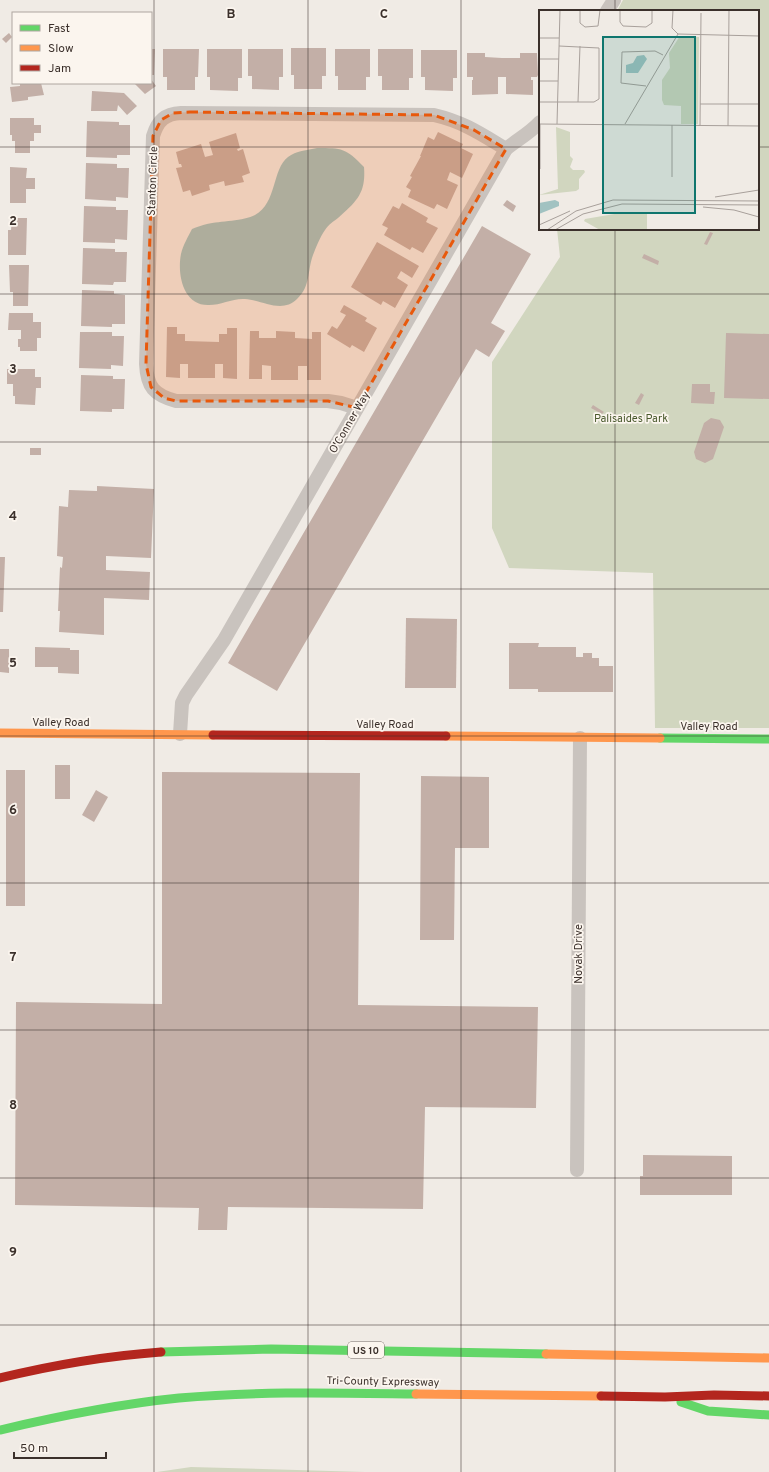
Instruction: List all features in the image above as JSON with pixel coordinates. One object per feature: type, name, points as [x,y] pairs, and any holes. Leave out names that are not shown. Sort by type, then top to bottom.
[{"type":"main road","name":"Valley Road","points":[[0,733],[769,739]]},
{"type":"main road","points":[[734,1357],[756,1348]]},
{"type":"main road","name":"US 10","points":[[0,1378],[40,1368],[80,1361],[120,1356],[206,1350],[287,1349],[769,1358]]},
{"type":"main road","name":"Tri-County Expressway","points":[[0,1430],[50,1418],[118,1405],[178,1398],[237,1394],[316,1392],[665,1397],[769,1396]]},
{"type":"main road","points":[[665,1397],[708,1411],[769,1415]]},
{"type":"street","points":[[608,10],[614,0]]},
{"type":"street","name":"Stanton Circle","points":[[357,408],[328,401],[176,401],[164,398],[151,387],[147,379],[146,364],[154,136],[156,126],[161,120],[173,113],[434,116],[449,118],[462,123],[506,150]]},
{"type":"street","name":"O'Conner Way","points":[[180,734],[182,703],[186,695],[224,640],[506,150],[539,123]]},
{"type":"street","name":"Novak Drive","points":[[577,1170],[580,738]]},
{"type":"highlighted area","points":[[190,112],[434,115],[474,130],[506,149],[357,408],[328,401],[176,401],[164,398],[151,387],[146,364],[153,136],[161,120],[173,113]]},
{"type":"green space","name":"Palisaides Park","points":[[623,0],[769,0],[769,728],[655,728],[653,573],[509,568],[492,528],[492,362],[560,257],[557,230],[759,230],[759,10],[618,10]]},
{"type":"green space","points":[[191,1467],[365,1472],[157,1472]]},
{"type":"water","points":[[317,148],[343,150],[353,156],[364,167],[363,184],[362,190],[355,201],[345,212],[328,226],[321,236],[311,261],[307,284],[297,299],[291,303],[278,306],[245,299],[209,305],[200,304],[193,300],[188,295],[184,287],[180,271],[181,254],[192,229],[201,225],[245,219],[255,215],[262,210],[267,203],[283,162],[294,153]]},
{"type":"building","points":[[9,33],[12,37],[6,43],[2,39]]},
{"type":"building","points":[[291,48],[326,48],[326,76],[322,76],[322,89],[294,89],[294,75],[291,75]]},
{"type":"building","points":[[152,49],[155,49],[154,75],[152,75]]},
{"type":"building","points":[[163,49],[199,49],[198,77],[195,77],[195,90],[167,90],[167,77],[163,77]]},
{"type":"building","points":[[207,49],[242,49],[242,78],[238,78],[238,91],[210,90],[210,77],[207,77]]},
{"type":"building","points":[[248,49],[283,49],[283,77],[279,77],[279,90],[252,89],[252,76],[248,76]]},
{"type":"building","points":[[335,49],[370,49],[370,77],[366,77],[366,90],[338,90],[338,76],[335,76]]},
{"type":"building","points":[[378,49],[413,49],[413,78],[409,78],[409,90],[382,90],[382,76],[378,76]]},
{"type":"building","points":[[421,50],[457,50],[457,78],[453,78],[453,91],[425,90],[425,77],[421,77]]},
{"type":"building","points":[[467,53],[485,53],[485,57],[520,58],[520,53],[537,53],[538,75],[537,77],[531,77],[531,80],[533,80],[533,95],[506,94],[506,77],[498,77],[498,94],[472,95],[473,77],[467,77]]},
{"type":"building","points":[[152,80],[156,86],[145,94],[135,84],[152,84]]},
{"type":"building","points":[[20,84],[41,84],[44,95],[28,97],[28,100],[12,102],[10,87],[20,86]]},
{"type":"building","points":[[92,91],[124,93],[137,106],[127,115],[118,105],[117,111],[91,111]]},
{"type":"building","points":[[10,118],[34,118],[34,125],[41,125],[41,133],[34,133],[34,141],[30,141],[30,153],[15,153],[15,141],[12,141],[12,135],[10,135]]},
{"type":"building","points":[[87,121],[119,122],[119,125],[130,125],[130,155],[117,155],[117,158],[86,157]]},
{"type":"building","points":[[438,132],[463,144],[461,148],[473,154],[462,178],[450,172],[447,180],[458,185],[447,209],[437,204],[434,209],[408,197],[411,190],[406,187],[412,177],[410,176],[421,156],[428,137],[434,140]]},
{"type":"building","points":[[236,133],[240,148],[237,149],[238,151],[243,149],[250,173],[242,176],[244,182],[225,186],[224,181],[209,185],[210,190],[192,196],[190,190],[183,192],[176,168],[182,167],[181,164],[179,164],[176,152],[201,144],[205,157],[213,155],[209,142]]},
{"type":"building","points":[[86,163],[117,164],[117,168],[129,168],[128,198],[116,197],[116,201],[85,199]]},
{"type":"building","points":[[10,167],[27,168],[26,178],[35,178],[35,189],[26,189],[26,203],[10,203]]},
{"type":"building","points":[[507,200],[516,206],[513,212],[503,205]]},
{"type":"building","points":[[402,203],[428,218],[426,222],[438,228],[423,253],[412,247],[410,250],[384,235],[388,228],[382,225],[393,206],[399,209]]},
{"type":"building","points":[[84,206],[116,207],[116,210],[128,210],[127,240],[115,239],[115,243],[83,242]]},
{"type":"building","points":[[12,218],[27,218],[26,255],[8,255],[8,230],[11,230]]},
{"type":"building","points":[[482,226],[531,254],[491,323],[505,331],[489,357],[476,349],[277,691],[228,663]]},
{"type":"building","points":[[710,232],[713,233],[707,245],[704,244]]},
{"type":"building","points":[[377,242],[419,266],[412,278],[401,271],[397,278],[408,285],[395,308],[383,301],[381,305],[351,287]]},
{"type":"building","points":[[83,248],[115,249],[115,252],[127,252],[126,282],[114,282],[113,285],[82,284]]},
{"type":"building","points":[[644,254],[659,261],[658,265],[642,258]]},
{"type":"building","points":[[9,265],[29,265],[28,306],[13,306],[13,292],[10,292]]},
{"type":"building","points":[[82,290],[114,291],[114,294],[125,295],[125,324],[112,324],[112,327],[81,326]]},
{"type":"building","points":[[344,305],[367,318],[365,321],[377,328],[364,352],[352,345],[350,348],[327,334],[332,326],[337,329],[346,315],[340,312]]},
{"type":"building","points":[[9,313],[33,313],[33,322],[41,322],[41,338],[37,338],[37,351],[20,351],[20,347],[18,347],[18,339],[21,339],[21,330],[8,330]]},
{"type":"building","points":[[167,327],[177,327],[177,334],[185,334],[185,341],[219,342],[219,334],[227,334],[227,328],[237,328],[237,379],[223,378],[223,364],[215,364],[215,378],[188,378],[188,364],[180,364],[180,378],[166,377]]},
{"type":"building","points":[[250,331],[259,331],[259,338],[276,338],[276,331],[295,332],[295,338],[312,339],[312,332],[321,332],[321,380],[307,380],[307,366],[298,366],[298,380],[271,380],[271,366],[262,365],[262,379],[249,379]]},
{"type":"building","points":[[80,332],[112,332],[112,336],[124,336],[123,366],[111,365],[111,369],[79,368]]},
{"type":"building","points":[[726,333],[769,334],[769,399],[724,398]]},
{"type":"building","points":[[7,369],[35,369],[35,377],[41,377],[41,388],[36,388],[35,405],[15,404],[13,384],[7,384]]},
{"type":"building","points":[[81,375],[113,376],[113,379],[125,379],[124,409],[112,409],[112,412],[80,411]]},
{"type":"building","points":[[692,384],[710,384],[710,392],[715,392],[714,404],[691,403]]},
{"type":"building","points":[[641,393],[644,395],[639,405],[635,403]]},
{"type":"building","points":[[593,405],[604,412],[602,414],[591,408]]},
{"type":"building","points":[[711,418],[720,420],[724,427],[713,459],[705,463],[696,459],[694,452],[704,423]]},
{"type":"building","points":[[30,448],[41,448],[41,455],[30,455]]},
{"type":"building","points":[[97,486],[154,489],[151,558],[106,556],[106,570],[150,572],[149,600],[104,598],[104,635],[59,632],[60,611],[58,611],[60,567],[62,568],[63,557],[57,556],[59,506],[68,507],[69,490],[97,491]]},
{"type":"building","points":[[0,557],[5,557],[3,612],[0,612]]},
{"type":"building","points":[[406,618],[457,619],[456,688],[405,688]]},
{"type":"building","points":[[509,643],[539,643],[538,647],[576,647],[576,657],[583,657],[583,653],[592,653],[592,658],[599,658],[599,666],[613,666],[613,692],[538,692],[538,689],[509,689]]},
{"type":"building","points":[[35,647],[70,648],[70,650],[79,650],[79,674],[58,673],[58,667],[35,667]]},
{"type":"building","points":[[0,649],[9,649],[9,673],[0,672]]},
{"type":"building","points":[[55,765],[70,765],[70,799],[55,799]]},
{"type":"building","points":[[6,770],[25,770],[25,906],[6,906]]},
{"type":"building","points":[[162,772],[360,773],[358,1005],[538,1007],[536,1108],[425,1107],[423,1209],[228,1207],[227,1230],[198,1230],[199,1208],[15,1205],[16,1002],[162,1004]]},
{"type":"building","points":[[421,776],[489,777],[489,848],[455,848],[454,940],[420,940]]},
{"type":"building","points":[[96,790],[108,797],[94,822],[82,815]]},
{"type":"building","points":[[643,1155],[732,1156],[732,1195],[640,1195],[640,1176],[643,1176]]},
{"type":"traffic: fast","points":[[660,738],[769,739]]},
{"type":"traffic: fast","points":[[161,1352],[271,1349],[546,1354]]},
{"type":"traffic: fast","points":[[0,1430],[89,1411],[179,1398],[268,1393],[416,1394]]},
{"type":"traffic: fast","points":[[681,1402],[708,1411],[769,1415]]},
{"type":"traffic: slow","points":[[0,733],[213,735]]},
{"type":"traffic: slow","points":[[446,736],[660,738]]},
{"type":"traffic: slow","points":[[546,1354],[769,1358]]},
{"type":"traffic: slow","points":[[416,1394],[601,1396]]},
{"type":"traffic: jam","points":[[213,735],[446,736]]},
{"type":"traffic: jam","points":[[0,1378],[80,1362],[161,1352]]},
{"type":"traffic: jam","points":[[601,1396],[769,1396]]}]
